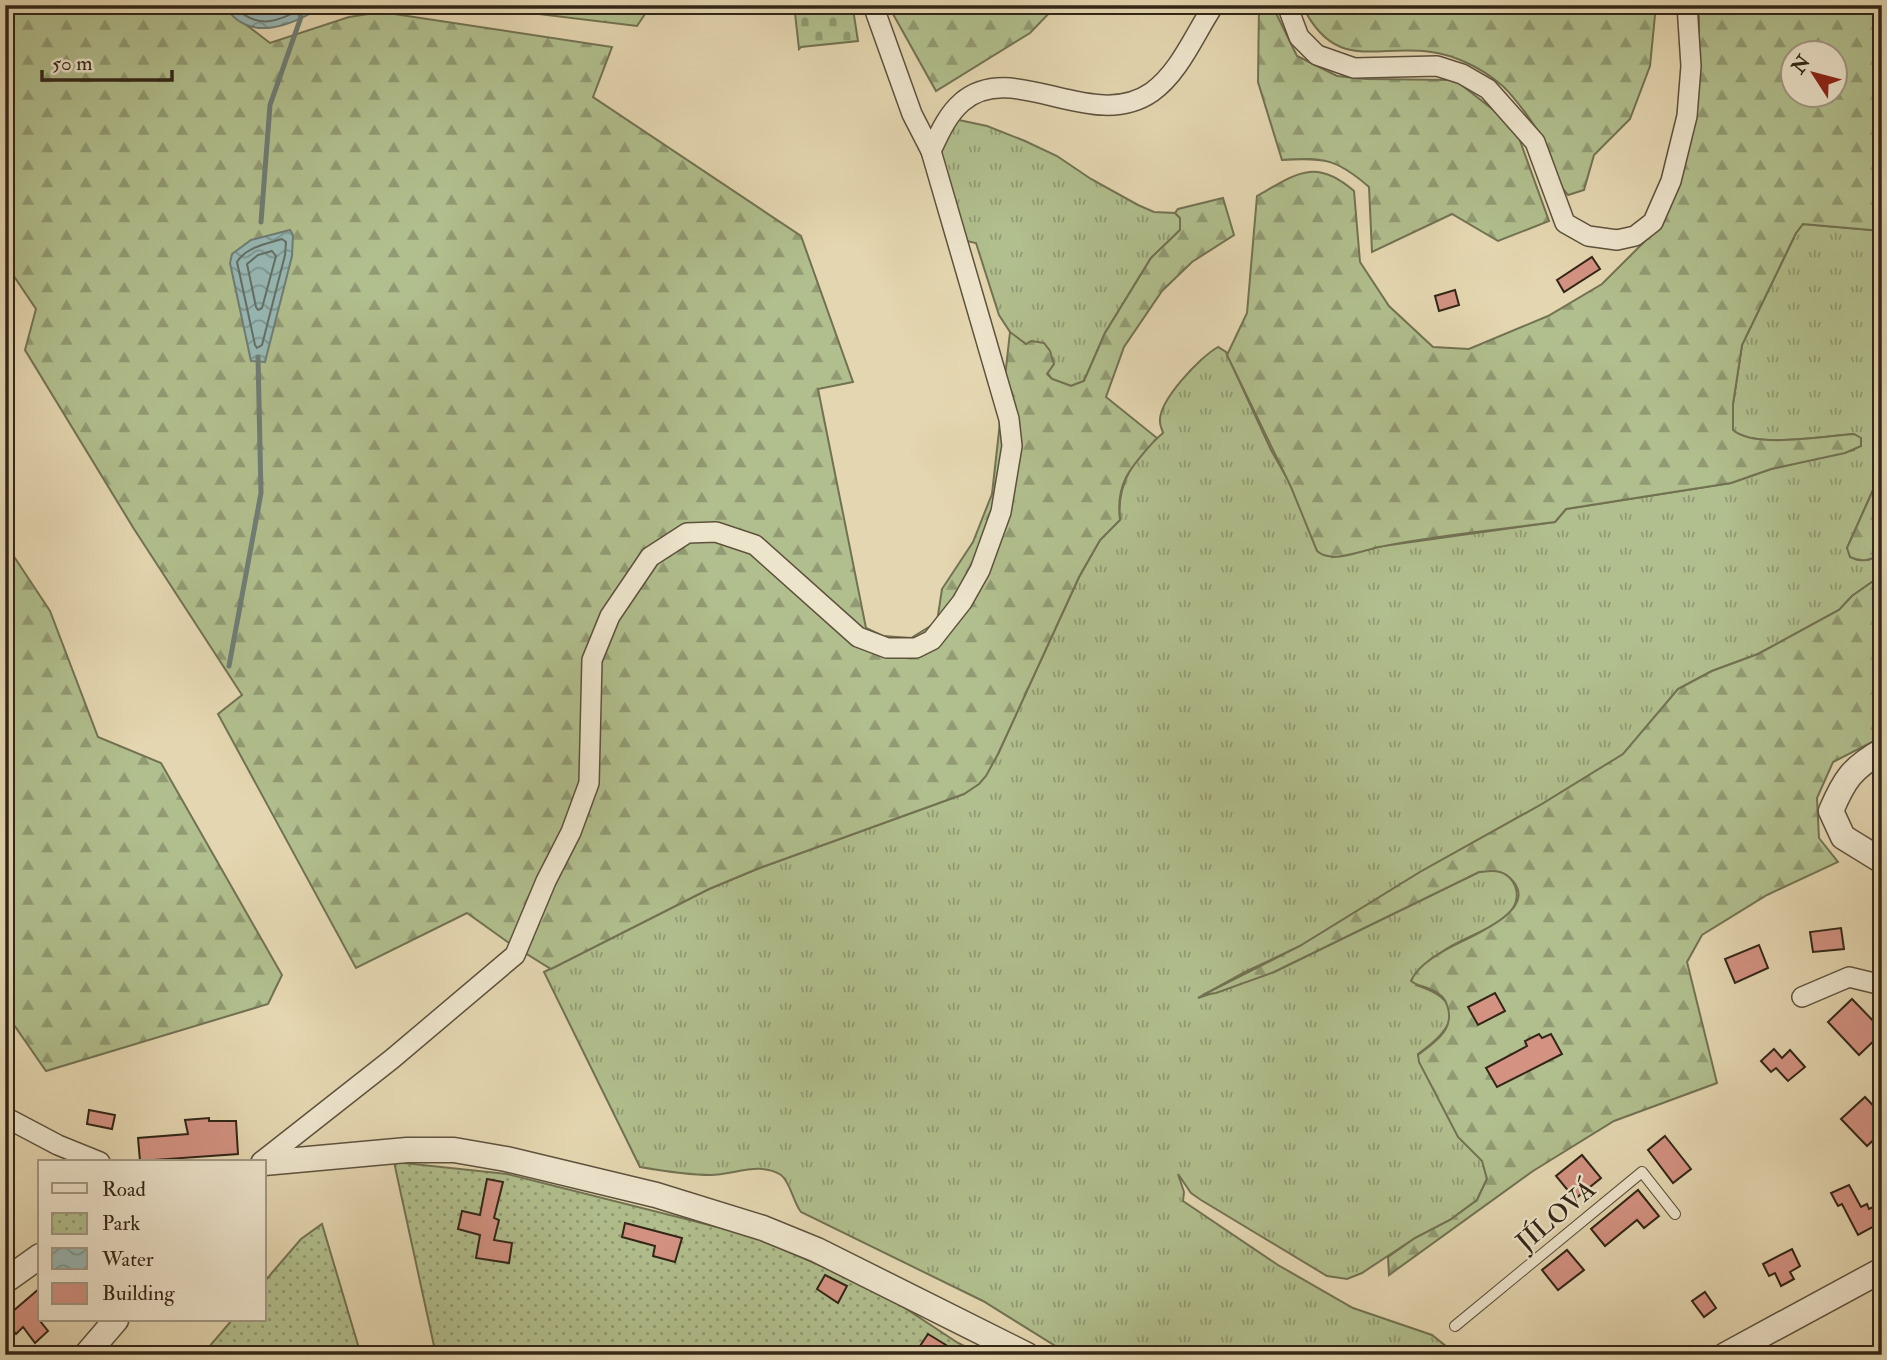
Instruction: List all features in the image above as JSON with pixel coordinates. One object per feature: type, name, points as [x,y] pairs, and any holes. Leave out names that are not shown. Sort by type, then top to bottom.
[{"type":"street","points":[[266,1160],[392,1059],[515,955],[546,881],[571,832],[589,782],[592,660],[610,616],[650,557],[687,533],[716,532],[755,545],[858,637],[887,648],[916,648],[932,640],[962,602],[980,570],[1000,512],[1012,446],[1009,419],[931,151],[912,114],[873,5]]},
{"type":"street","points":[[931,151],[945,123],[963,102],[987,88],[1022,90],[1091,106],[1115,106],[1133,102],[1153,91],[1169,75],[1214,5]]},
{"type":"street","points":[[1287,5],[1299,37],[1317,55],[1354,68],[1437,66],[1462,74],[1488,89],[1535,142],[1565,223],[1588,236],[1617,240],[1635,236],[1654,222],[1671,181],[1687,117],[1691,66],[1687,5]]},
{"type":"street","points":[[1882,751],[1865,761],[1843,783],[1831,811],[1843,837],[1882,861]]},
{"type":"street","points":[[1802,997],[1849,977],[1882,985]]},
{"type":"street","points":[[5,1117],[58,1145],[95,1160]]},
{"type":"street","points":[[266,1163],[407,1150],[454,1150],[506,1159],[656,1195],[763,1228],[817,1250],[1027,1355]]},
{"type":"street","points":[[5,1281],[38,1257]]},
{"type":"street","points":[[1725,1355],[1882,1270]]},
{"type":"street","points":[[86,1355],[114,1322]]},
{"type":"lane","name":"JÍLOVÁ","points":[[1455,1326],[1642,1172],[1675,1214]]},
{"type":"green space","points":[[5,5],[220,5],[270,43],[349,17],[381,12],[612,47],[593,97],[801,236],[853,382],[818,389],[866,628],[883,636],[911,638],[937,622],[942,589],[973,542],[992,494],[1010,332],[1026,344],[1031,341],[1044,343],[1054,364],[1047,374],[1052,379],[1071,386],[1084,381],[1105,333],[1151,258],[1180,230],[1180,218],[1175,213],[1178,209],[1223,198],[1234,235],[1192,262],[1162,291],[1124,347],[1106,397],[1157,438],[1128,474],[1120,495],[1120,520],[1100,540],[1079,577],[998,754],[979,784],[964,794],[709,889],[551,969],[467,913],[356,968],[218,714],[242,695],[134,529],[25,350],[36,309],[5,263]]},
{"type":"green space","points":[[466,5],[651,5],[637,26]]},
{"type":"green space","points":[[808,5],[855,5],[853,9],[858,41],[799,49],[793,10],[808,9]]},
{"type":"green space","points":[[888,5],[1057,5],[1030,33],[936,91]]},
{"type":"green space","points":[[1259,5],[1272,5],[1297,56],[1337,76],[1455,80],[1500,115],[1519,138],[1549,221],[1498,241],[1452,214],[1372,252],[1369,187],[1348,171],[1329,162],[1309,159],[1282,160],[1258,82]]},
{"type":"green space","points":[[1302,5],[1656,5],[1650,66],[1630,119],[1594,155],[1584,190],[1568,195],[1553,171],[1536,128],[1513,98],[1492,77],[1467,63],[1431,52],[1374,52],[1343,48],[1328,40]]},
{"type":"green space","points":[[1696,5],[1882,5],[1882,231],[1803,224],[1796,233],[1742,345],[1733,404],[1733,430],[1743,436],[1791,440],[1854,434],[1861,438],[1861,446],[1845,453],[1771,469],[1731,483],[1566,509],[1555,522],[1422,539],[1338,557],[1323,555],[1317,551],[1291,487],[1227,355],[1247,313],[1257,196],[1305,172],[1328,174],[1354,191],[1360,262],[1389,306],[1433,347],[1469,349],[1548,316],[1602,284],[1661,225],[1699,75],[1699,17]]},
{"type":"green space","points":[[954,119],[987,126],[1025,141],[1057,156],[1138,205],[1154,212],[1175,213],[1180,218],[1180,230],[1151,258],[1105,333],[1084,381],[1071,386],[1052,379],[1026,344],[1012,335],[999,315],[976,243],[962,240],[938,152]]},
{"type":"green space","points":[[1803,224],[1882,231],[1882,470],[1847,548],[1868,560],[1882,554],[1882,575],[1852,596],[1839,610],[1758,654],[1712,671],[1678,689],[1624,754],[1542,804],[1420,872],[1300,946],[1198,998],[1274,972],[1479,872],[1495,870],[1502,872],[1512,881],[1517,893],[1510,912],[1494,925],[1439,954],[1416,985],[1444,999],[1449,1008],[1447,1026],[1418,1054],[1473,1150],[1483,1161],[1487,1179],[1477,1200],[1450,1220],[1415,1238],[1362,1273],[1347,1279],[1327,1276],[1201,1200],[1191,1193],[1178,1174],[1184,1192],[1183,1201],[1278,1265],[1353,1308],[1432,1335],[1454,1355],[1070,1355],[983,1301],[801,1212],[784,1178],[773,1171],[755,1169],[702,1175],[640,1167],[544,972],[709,889],[964,794],[998,754],[1079,577],[1100,540],[1120,520],[1124,482],[1136,461],[1163,433],[1160,422],[1166,403],[1182,380],[1210,352],[1218,347],[1226,352],[1271,450],[1332,557],[1383,546],[1555,522],[1566,509],[1731,483],[1771,469],[1854,450],[1854,434],[1773,440],[1743,436],[1733,430],[1733,404],[1742,345],[1796,233]]},
{"type":"green space","points":[[1882,470],[1882,554],[1866,560],[1854,559],[1850,557],[1847,548]]},
{"type":"green space","points":[[5,543],[50,611],[98,737],[161,763],[282,975],[268,1004],[46,1071],[5,1012]]},
{"type":"green space","points":[[1882,575],[1882,737],[1833,762],[1817,798],[1819,838],[1838,862],[1767,895],[1702,935],[1687,962],[1717,1083],[1614,1121],[1533,1171],[1389,1275],[1388,1257],[1415,1238],[1450,1220],[1477,1200],[1487,1179],[1482,1161],[1458,1137],[1419,1062],[1418,1055],[1437,1040],[1446,1028],[1449,1014],[1446,1002],[1437,993],[1411,981],[1420,968],[1433,957],[1482,932],[1510,912],[1517,901],[1518,889],[1509,877],[1502,873],[1479,872],[1274,972],[1216,993],[1203,995],[1300,946],[1420,872],[1542,804],[1623,754],[1678,689],[1712,671],[1758,654],[1839,610],[1852,596]]},
{"type":"green space","points":[[394,1162],[507,1174],[753,1236],[882,1293],[958,1343],[983,1355],[436,1355]]},
{"type":"green space","points":[[322,1224],[361,1355],[202,1355],[230,1322],[266,1322],[266,1280],[301,1239]]},
{"type":"water","points":[[224,5],[325,5],[286,24],[259,28],[246,25],[234,17]]},
{"type":"water","points":[[290,230],[293,235],[292,256],[265,362],[251,361],[230,263],[232,254],[251,240]]},
{"type":"building","points":[[1592,257],[1600,269],[1564,292],[1557,280]]},
{"type":"building","points":[[1455,290],[1459,305],[1439,311],[1435,296]]},
{"type":"building","points":[[1841,928],[1844,949],[1813,952],[1810,932]]},
{"type":"building","points":[[1759,945],[1768,968],[1735,983],[1725,959]]},
{"type":"building","points":[[1495,993],[1505,1011],[1478,1025],[1468,1007]]},
{"type":"building","points":[[1852,999],[1882,1030],[1859,1055],[1828,1022]]},
{"type":"building","points":[[1539,1034],[1542,1038],[1551,1034],[1562,1054],[1497,1087],[1486,1068],[1527,1046],[1525,1041]]},
{"type":"building","points":[[1774,1049],[1782,1058],[1790,1050],[1805,1067],[1788,1081],[1776,1068],[1771,1072],[1761,1061]]},
{"type":"building","points":[[1865,1097],[1882,1115],[1882,1132],[1867,1146],[1841,1119]]},
{"type":"building","points":[[89,1110],[115,1115],[112,1129],[87,1124]]},
{"type":"building","points":[[209,1118],[209,1121],[236,1121],[238,1154],[140,1160],[138,1138],[188,1134],[185,1120]]},
{"type":"building","points":[[1665,1136],[1691,1169],[1673,1183],[1648,1150]]},
{"type":"building","points":[[1582,1155],[1601,1178],[1575,1199],[1556,1176]]},
{"type":"building","points":[[487,1179],[503,1182],[494,1218],[499,1220],[494,1240],[512,1243],[509,1263],[476,1258],[480,1235],[458,1229],[462,1211],[480,1215]]},
{"type":"building","points":[[1849,1185],[1861,1207],[1867,1204],[1869,1209],[1882,1203],[1882,1222],[1858,1235],[1842,1204],[1838,1206],[1831,1193]]},
{"type":"building","points":[[1638,1190],[1659,1216],[1644,1228],[1637,1220],[1605,1246],[1591,1229]]},
{"type":"building","points":[[625,1223],[682,1238],[675,1262],[653,1256],[655,1246],[622,1237]]},
{"type":"building","points":[[1792,1249],[1800,1266],[1790,1272],[1794,1279],[1781,1286],[1775,1273],[1769,1276],[1763,1264]]},
{"type":"building","points":[[1567,1250],[1584,1270],[1558,1290],[1542,1270]]},
{"type":"building","points":[[825,1275],[847,1286],[838,1303],[817,1289]]},
{"type":"building","points":[[38,1290],[38,1322],[48,1331],[35,1343],[23,1327],[16,1334],[5,1318]]},
{"type":"building","points":[[1705,1292],[1716,1308],[1704,1317],[1692,1301]]},
{"type":"building","points":[[928,1334],[946,1345],[940,1355],[928,1355],[918,1349]]},
{"type":"waterway","points":[[261,222],[270,105],[301,17],[297,5]]},
{"type":"waterway","points":[[229,666],[261,493],[258,357]]}]
